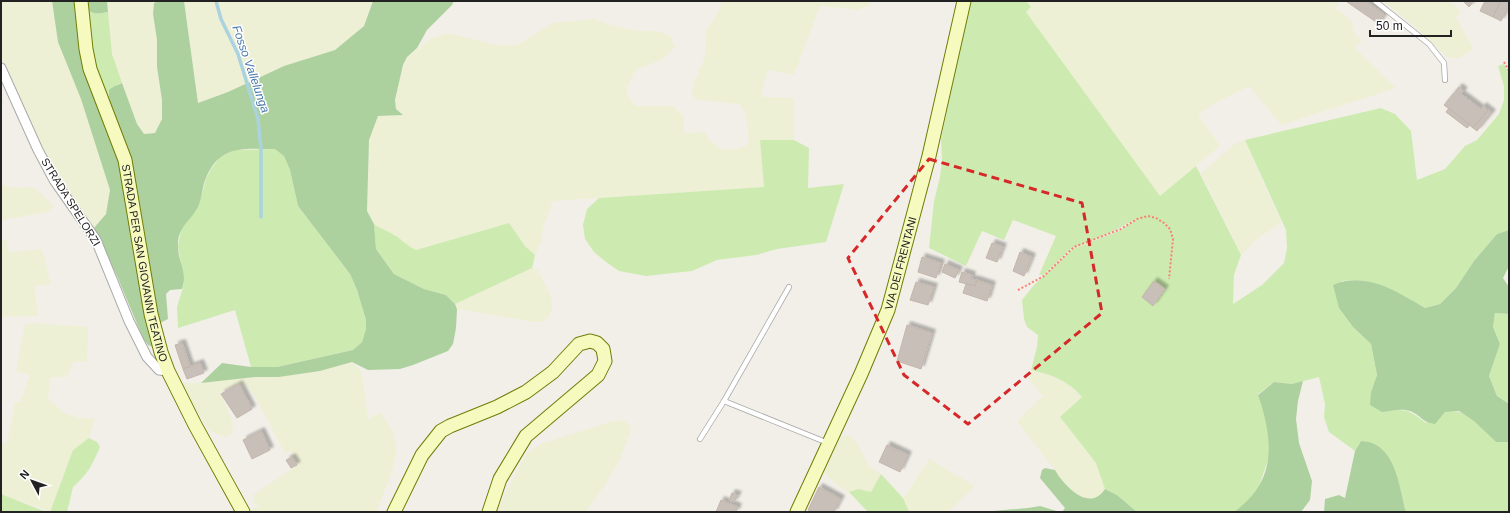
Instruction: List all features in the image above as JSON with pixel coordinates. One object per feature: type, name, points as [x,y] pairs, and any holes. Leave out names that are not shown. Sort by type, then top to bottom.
[{"type":"street","name":"STRADA PER SAN GIOVANNI TEATINO","points":[[81,1],[89,65],[125,160],[151,314],[168,372],[243,512]]},
{"type":"street","name":"VIA DEI FRENTANI","points":[[797,512],[828,443],[862,374],[888,310],[929,156],[964,1]]},
{"type":"street","name":"STRADA SPELORZI","points":[[1,68],[38,150],[54,180],[96,240],[129,320],[147,357],[159,370],[168,372]]},
{"type":"street","points":[[394,512],[422,455],[441,431],[456,423],[497,407],[526,392],[553,372],[579,344],[590,341],[597,343],[603,349],[606,361],[598,375],[526,436],[500,479],[489,512]]},
{"type":"lane","points":[[1375,1],[1428,44],[1444,63],[1445,80]]},
{"type":"lane","points":[[700,439],[724,401],[789,287]]},
{"type":"lane","points":[[724,401],[828,443]]},
{"type":"path","points":[[1504,62],[1509,71]]},
{"type":"path","points":[[1018,290],[1044,276],[1074,248],[1121,229],[1137,219],[1148,216],[1164,223],[1172,234],[1173,239],[1169,278]]},
{"type":"highlighted area","points":[[929,159],[1082,203],[1102,313],[968,424],[904,375],[848,258]]},
{"type":"green space","points":[[1,1],[52,1],[53,11],[110,190],[106,214],[94,228],[51,167],[1,58]]},
{"type":"green space","points":[[52,1],[75,1],[78,30],[115,142],[157,349],[148,345],[143,338],[117,276],[94,228],[106,214],[110,190],[81,99],[58,42]]},
{"type":"green space","points":[[85,1],[107,1],[108,12],[99,14],[94,13],[87,9]]},
{"type":"green space","points":[[107,1],[155,1],[153,14],[157,40],[157,67],[162,100],[162,119],[155,133],[144,134],[137,124],[128,103],[112,54]]},
{"type":"green space","points":[[158,1],[184,1],[198,103],[228,92],[284,66],[335,50],[364,26],[373,1],[454,1],[452,5],[427,30],[417,48],[407,57],[403,65],[395,100],[396,109],[403,115],[378,116],[369,140],[367,211],[374,224],[376,249],[394,274],[424,289],[446,295],[455,304],[457,309],[456,328],[453,344],[448,351],[400,369],[368,370],[352,362],[320,371],[279,377],[255,377],[201,383],[222,363],[251,367],[277,367],[353,350],[362,342],[366,329],[366,320],[357,290],[350,274],[298,206],[290,170],[284,156],[275,149],[243,149],[226,154],[218,159],[206,178],[198,207],[185,225],[178,240],[178,252],[184,283],[182,289],[170,290],[166,294],[168,319],[160,323],[148,270],[132,164],[109,104],[109,90],[122,83],[137,124],[144,134],[155,133],[162,119],[162,100],[157,67],[157,40],[153,14],[154,3]]},
{"type":"green space","points":[[184,1],[373,1],[364,26],[335,50],[284,66],[228,92],[198,103]]},
{"type":"green space","points":[[721,1],[872,1],[868,6],[858,10],[820,6],[794,75],[768,70],[762,89],[763,97],[794,98],[794,140],[760,140],[764,187],[553,201],[543,228],[541,243],[535,255],[525,246],[509,223],[416,250],[405,245],[395,235],[382,230],[374,224],[367,211],[369,140],[378,116],[403,115],[396,109],[395,101],[399,80],[407,57],[432,38],[449,33],[496,45],[517,45],[553,23],[594,19],[613,26],[639,31],[657,31],[670,36],[675,47],[661,60],[635,70],[627,88],[628,97],[636,106],[673,106],[684,116],[684,133],[706,132],[707,138],[721,149],[736,149],[746,146],[749,140],[746,116],[740,104],[697,100],[692,95],[693,85],[705,57],[706,30],[720,9]]},
{"type":"green space","points":[[970,1],[1026,1],[1031,7],[1026,12],[1160,196],[1196,166],[1241,255],[1234,275],[1233,304],[1262,285],[1284,263],[1287,248],[1286,230],[1245,140],[1381,108],[1395,114],[1411,131],[1417,180],[1445,169],[1465,146],[1477,140],[1499,114],[1504,100],[1504,86],[1498,66],[1504,64],[1509,74],[1509,230],[1497,234],[1474,261],[1456,288],[1440,304],[1425,308],[1386,287],[1365,281],[1354,280],[1342,281],[1339,308],[1353,327],[1371,344],[1377,375],[1371,392],[1382,412],[1401,410],[1410,412],[1426,423],[1436,416],[1453,411],[1473,420],[1496,442],[1509,442],[1509,512],[1406,512],[1401,496],[1365,441],[1361,441],[1355,451],[1329,432],[1324,417],[1325,404],[1319,377],[1292,384],[1274,382],[1258,394],[1267,423],[1269,457],[1259,486],[1249,501],[1234,512],[1137,512],[1117,495],[1105,489],[1096,463],[1060,417],[1082,397],[1065,382],[1031,370],[1037,347],[1038,335],[1027,327],[1024,319],[1022,300],[1034,285],[1073,249],[1121,230],[1139,217],[1112,232],[1071,249],[1043,275],[1039,275],[1056,236],[1013,220],[1004,240],[982,231],[966,266],[929,248],[934,201],[942,161],[941,139]]},
{"type":"green space","points":[[1026,1],[1336,1],[1339,3],[1335,8],[1352,21],[1354,33],[1362,41],[1354,47],[1396,88],[1281,125],[1249,86],[1215,103],[1198,114],[1220,146],[1160,196],[1026,12],[1031,7]]},
{"type":"green space","points":[[1383,1],[1450,1],[1461,11],[1456,18],[1473,47],[1470,52],[1459,58],[1447,57],[1414,26]]},
{"type":"green space","points":[[87,9],[98,14],[108,12],[112,54],[122,83],[118,84],[110,95],[109,104],[93,59]]},
{"type":"green space","points":[[760,140],[794,140],[809,148],[808,188],[844,184],[826,242],[777,249],[756,255],[717,260],[692,271],[646,276],[619,271],[594,252],[585,239],[583,225],[587,209],[599,198],[764,187]]},
{"type":"green space","points":[[1245,140],[1281,222],[1261,236],[1241,255],[1201,173],[1236,143]]},
{"type":"green space","points":[[276,149],[284,156],[290,170],[298,206],[350,274],[357,290],[366,320],[366,329],[362,342],[353,350],[277,367],[251,367],[235,310],[178,328],[177,307],[184,284],[178,246],[181,229],[202,194],[206,179],[211,169],[221,155],[235,150]]},
{"type":"green space","points":[[1,185],[18,188],[31,187],[36,189],[54,206],[48,212],[1,220]]},
{"type":"green space","points":[[509,223],[525,246],[535,255],[532,268],[455,304],[446,295],[424,289],[394,274],[376,249],[374,224],[416,250]]},
{"type":"green space","points":[[1509,230],[1509,266],[1503,278],[1509,287],[1509,314],[1495,313],[1493,327],[1500,344],[1489,376],[1497,396],[1509,404],[1509,442],[1496,442],[1474,421],[1459,411],[1445,412],[1435,424],[1427,422],[1417,414],[1407,410],[1382,412],[1370,405],[1371,392],[1377,375],[1371,344],[1353,327],[1339,308],[1333,285],[1345,281],[1357,280],[1369,282],[1403,295],[1425,308],[1440,304],[1456,288],[1474,261],[1497,234]]},
{"type":"green space","points":[[6,239],[9,252],[42,249],[51,284],[35,286],[38,316],[1,317],[1,240]]},
{"type":"green space","points":[[532,268],[538,270],[551,296],[552,308],[549,317],[543,321],[532,322],[457,309],[455,304]]},
{"type":"green space","points":[[1495,313],[1509,314],[1509,404],[1497,396],[1489,376],[1500,344],[1493,327]]},
{"type":"green space","points":[[35,323],[88,327],[87,362],[76,361],[72,364],[67,377],[51,377],[48,399],[65,413],[79,418],[95,419],[89,438],[73,450],[50,512],[1,494],[1,443],[7,443],[15,402],[20,403],[30,375],[16,371],[25,324]]},
{"type":"green space","points":[[352,362],[360,369],[363,378],[368,420],[381,412],[393,432],[397,450],[391,475],[377,510],[375,512],[250,512],[249,509],[259,507],[254,502],[253,495],[298,465],[291,451],[285,454],[257,400],[248,387],[240,383],[220,392],[233,423],[232,434],[225,437],[211,432],[196,409],[192,406],[180,383],[201,383],[255,377],[279,377],[320,371]]},
{"type":"green space","points":[[1031,370],[1045,373],[1066,383],[1082,397],[1060,417],[1096,463],[1105,489],[1103,496],[1095,501],[1088,503],[1074,496],[1064,485],[1055,470],[1017,421],[1043,396],[1029,379]]},
{"type":"green space","points":[[1303,381],[1298,401],[1296,419],[1299,443],[1312,481],[1310,500],[1301,512],[1234,512],[1248,500],[1258,487],[1265,473],[1269,443],[1267,427],[1258,395],[1274,382],[1292,384]]},
{"type":"green space","points":[[624,420],[630,425],[631,431],[620,459],[607,482],[586,512],[496,512],[526,454],[541,444],[609,422]]},
{"type":"green space","points":[[840,435],[850,436],[856,441],[869,466],[881,474],[871,492],[858,489],[849,492],[841,488],[823,472]]},
{"type":"green space","points":[[89,438],[97,442],[100,447],[95,459],[82,478],[73,487],[67,512],[50,512],[73,450]]},
{"type":"green space","points":[[1361,441],[1373,443],[1382,449],[1389,457],[1398,479],[1406,512],[1324,512],[1325,499],[1339,495],[1345,498],[1355,451]]},
{"type":"green space","points":[[929,459],[975,486],[948,512],[909,512],[903,498]]},
{"type":"green space","points":[[1045,468],[1055,470],[1064,483],[1085,498],[1099,496],[1105,489],[1117,495],[1137,512],[1062,512],[1065,508],[1040,478],[1042,470]]},
{"type":"green space","points":[[881,474],[903,498],[909,512],[868,512],[849,492],[858,489],[871,492]]},
{"type":"green space","points":[[1,494],[46,512],[1,512]]},
{"type":"green space","points":[[1040,506],[1060,512],[984,512],[1026,508]]},
{"type":"building","points":[[1366,1],[1385,15],[1379,24],[1347,2]]},
{"type":"building","points":[[1463,1],[1474,1],[1469,7]]},
{"type":"building","points":[[1485,1],[1501,1],[1493,17],[1480,11]]},
{"type":"building","points":[[1501,1],[1509,1],[1509,6],[1501,21],[1493,17]]},
{"type":"building","points":[[1459,87],[1464,91],[1461,94],[1481,109],[1483,106],[1488,110],[1473,128],[1444,105]]},
{"type":"building","points":[[1449,108],[1470,125],[1467,128],[1446,112]]},
{"type":"building","points":[[1488,110],[1492,113],[1477,131],[1473,128]]},
{"type":"building","points":[[992,243],[1003,247],[997,262],[986,258]]},
{"type":"building","points":[[1020,252],[1032,257],[1024,276],[1013,271]]},
{"type":"building","points":[[922,257],[941,263],[936,278],[918,272]]},
{"type":"building","points":[[945,264],[959,270],[955,278],[942,272]]},
{"type":"building","points":[[962,272],[972,275],[971,279],[977,280],[975,286],[959,282]]},
{"type":"building","points":[[977,280],[992,285],[987,301],[963,293],[966,284],[975,286]]},
{"type":"building","points":[[1154,281],[1165,289],[1153,306],[1142,297]]},
{"type":"building","points":[[916,282],[934,287],[928,305],[910,300]]},
{"type":"building","points":[[907,325],[932,333],[921,369],[897,361]]},
{"type":"building","points":[[182,343],[190,366],[183,369],[175,345]]},
{"type":"building","points":[[200,363],[204,373],[187,379],[183,369]]},
{"type":"building","points":[[239,384],[252,409],[237,418],[221,394]]},
{"type":"building","points":[[261,431],[270,450],[252,459],[243,440]]},
{"type":"building","points":[[887,445],[908,455],[900,472],[879,462]]},
{"type":"building","points":[[292,457],[297,465],[291,468],[286,460]]},
{"type":"building","points":[[819,487],[841,499],[834,512],[812,512],[808,510]]},
{"type":"building","points":[[732,493],[738,495],[734,502],[729,500]]},
{"type":"building","points":[[721,500],[738,507],[736,512],[716,512]]},
{"type":"waterway","name":"Fosso Vallelunga","points":[[216,1],[221,19],[238,54],[258,119],[261,149],[261,217]]}]
